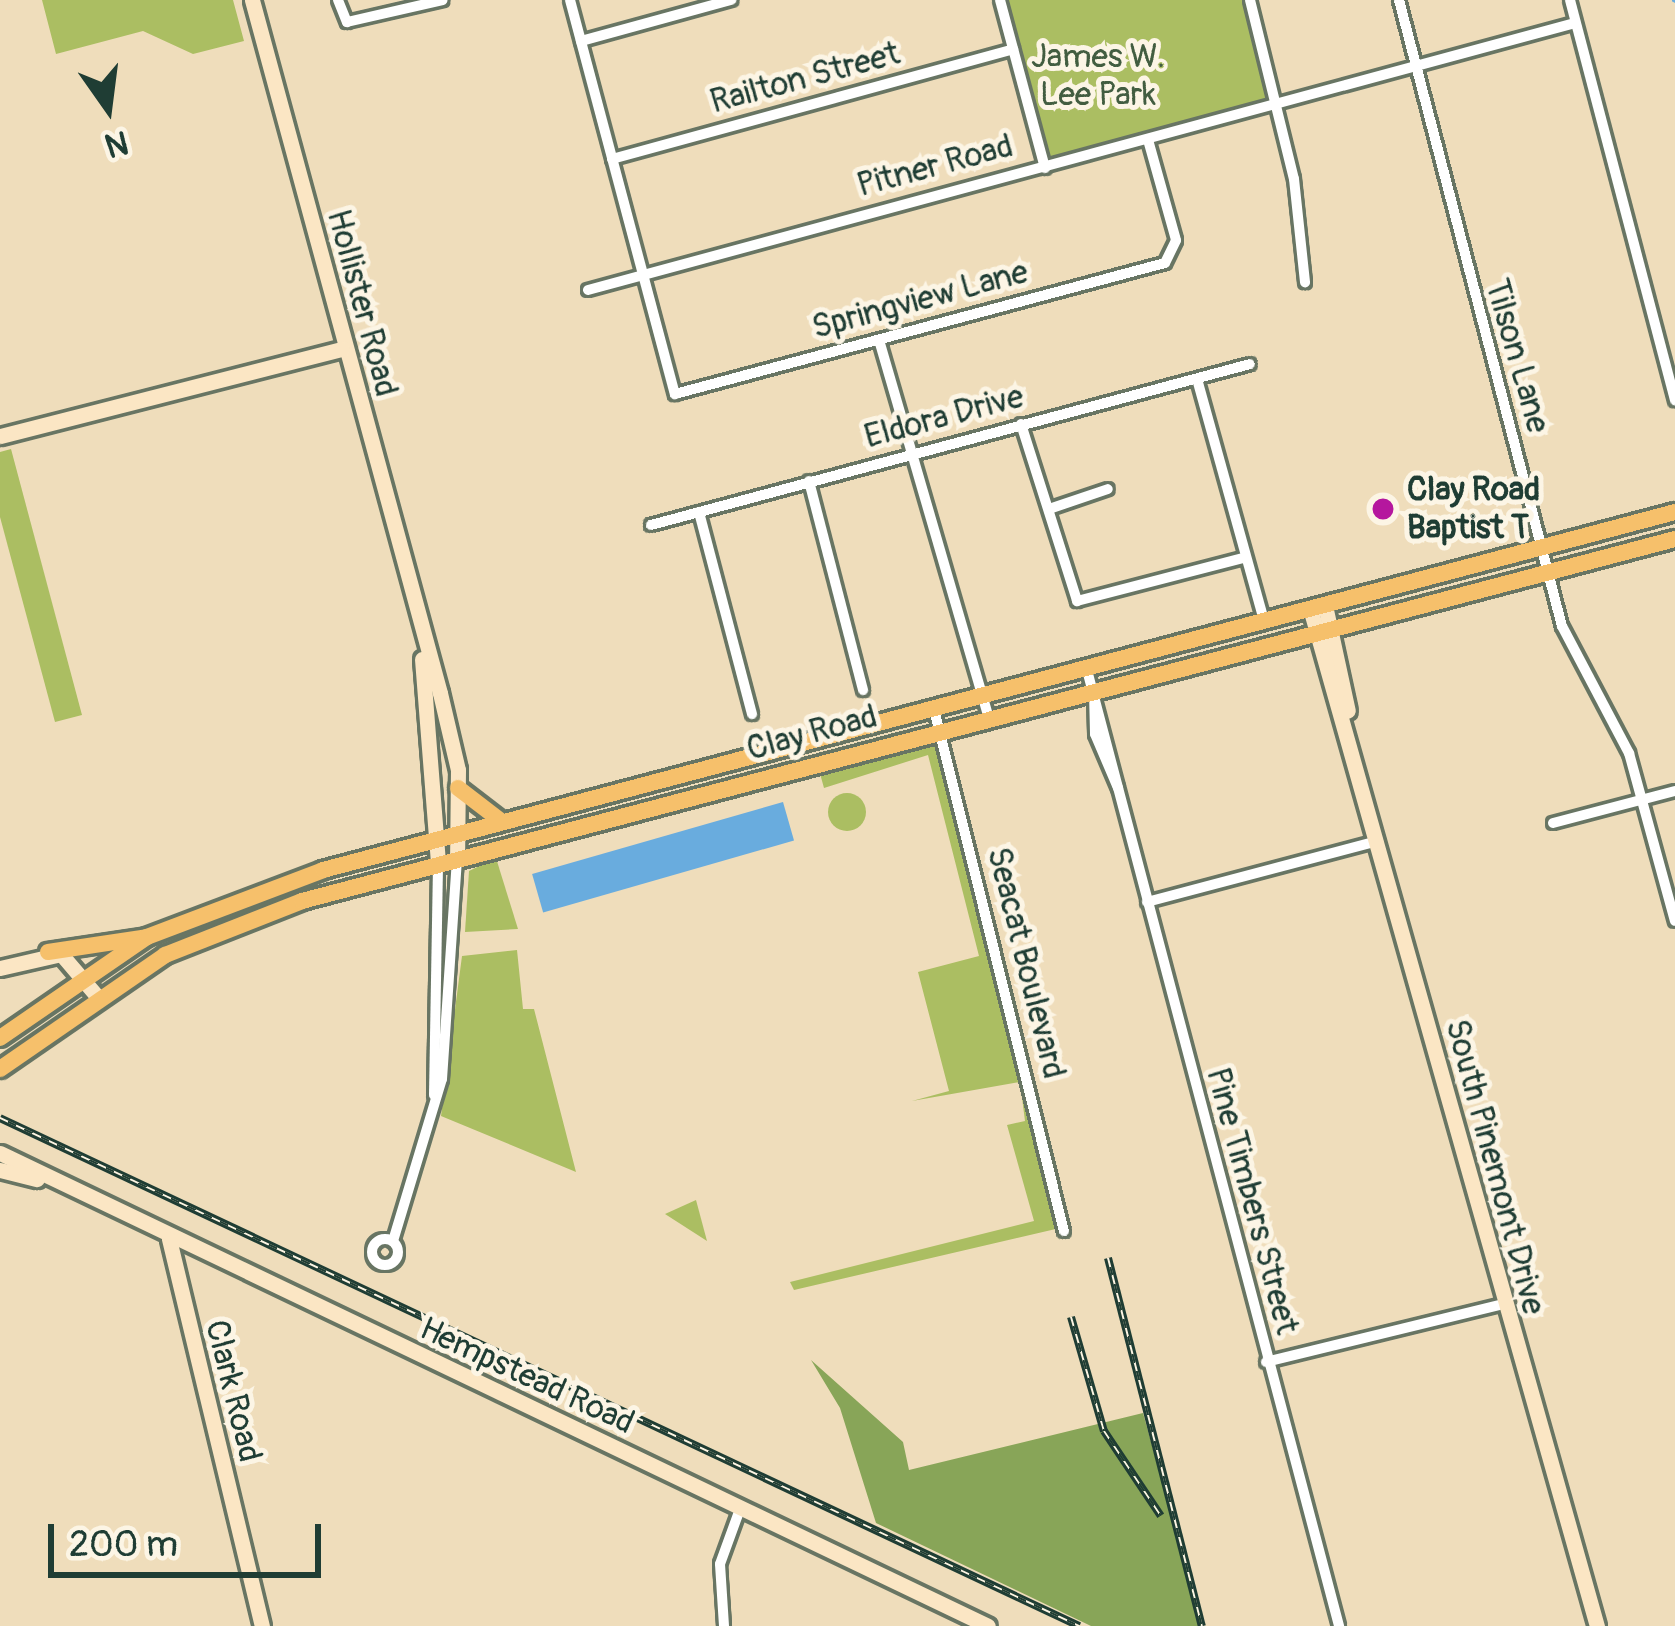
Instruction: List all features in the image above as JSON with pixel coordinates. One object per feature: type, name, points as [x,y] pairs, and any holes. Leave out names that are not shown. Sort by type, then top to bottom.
[{"type":"main road","name":"Clay Road","points":[[0,1038],[148,937],[215,908],[439,840],[1675,512]]},
{"type":"main road","name":"Clay Road","points":[[0,1069],[95,995],[225,927],[804,766],[1675,539]]},
{"type":"main road","points":[[798,745],[804,766]]},
{"type":"main road","points":[[458,788],[477,813],[508,822]]},
{"type":"main road","points":[[608,796],[614,817]]},
{"type":"main road","points":[[215,908],[225,927]]},
{"type":"main road","points":[[48,952],[148,937]]},
{"type":"street","name":"Hollister Road","points":[[251,0],[449,731],[458,788],[458,835],[448,862],[433,995],[434,1104]]},
{"type":"street","points":[[338,0],[347,22],[443,0]]},
{"type":"street","points":[[570,0],[644,276]]},
{"type":"street","points":[[581,41],[730,0]]},
{"type":"street","points":[[1000,0],[1045,168]]},
{"type":"street","points":[[1250,0],[1275,100],[1305,282]]},
{"type":"street","name":"Tilson Lane","points":[[1399,0],[1548,572],[1644,799],[1675,921]]},
{"type":"street","points":[[1570,0],[1675,400]]},
{"type":"street","name":"Pitner Road","points":[[588,290],[1148,140],[1275,100],[1575,23]]},
{"type":"street","name":"Railton Street","points":[[612,159],[1013,49]]},
{"type":"street","name":"Springview Lane","points":[[644,276],[675,394],[878,340],[1174,253],[1148,140]]},
{"type":"street","points":[[878,340],[989,718]]},
{"type":"street","points":[[0,436],[342,349]]},
{"type":"street","name":"Eldora Drive","points":[[651,525],[1250,364]]},
{"type":"street","points":[[1197,379],[1264,621]]},
{"type":"street","points":[[1021,424],[1077,601],[1243,558]]},
{"type":"street","points":[[808,481],[863,690]]},
{"type":"street","points":[[1049,508],[1108,489]]},
{"type":"street","points":[[699,512],[752,714]]},
{"type":"street","name":"South Pinemont Drive","points":[[1318,606],[1499,1304],[1597,1626]]},
{"type":"street","name":"Hollister Road","points":[[393,1241],[434,1104],[452,995],[448,862],[439,840],[417,620]]},
{"type":"street","name":"Pine Timbers Street","points":[[1087,670],[1094,692],[1095,734],[1118,788],[1339,1626]]},
{"type":"street","name":"Seacat Boulevard","points":[[934,709],[1064,1231]]},
{"type":"street","points":[[430,734],[449,731]]},
{"type":"street","points":[[1553,823],[1675,791]]},
{"type":"street","points":[[1147,902],[1378,841]]},
{"type":"street","points":[[0,968],[48,952],[82,978],[95,995]]},
{"type":"street","points":[[27,961],[59,962],[82,978]]},
{"type":"street","points":[[433,995],[452,995]]},
{"type":"street","name":"Hempstead Road","points":[[0,1154],[40,1179],[988,1626]]},
{"type":"street","name":"Hempstead Road","points":[[0,1170],[40,1179]]},
{"type":"street","name":"Clark Road","points":[[169,1239],[262,1626]]},
{"type":"street","points":[[1266,1362],[1499,1304]]},
{"type":"street","points":[[724,1626],[720,1564],[740,1509]]},
{"type":"green space","points":[[42,0],[233,0],[244,41],[193,54],[143,31],[56,54]]},
{"type":"green space","name":"James W. Lee Park","points":[[1000,0],[1250,0],[1275,100],[1045,168]]},
{"type":"green space","points":[[11,449],[82,715],[55,722],[0,517],[0,452]]},
{"type":"green space","points":[[937,739],[1060,1228],[794,1290],[790,1282],[1034,1221],[1007,1125],[1025,1121],[1020,1082],[912,1101],[949,1091],[918,972],[979,956],[928,755],[824,788],[819,770]]},
{"type":"green space","points":[[847,793],[860,799],[866,812],[860,825],[847,831],[834,825],[828,812],[834,799]]},
{"type":"green space","points":[[496,858],[518,929],[465,932],[469,871]]},
{"type":"green space","points":[[517,950],[523,1009],[534,1009],[576,1172],[441,1116],[462,956]]},
{"type":"green space","points":[[696,1200],[707,1241],[665,1214]]},
{"type":"green space","points":[[811,1360],[903,1442],[909,1470],[1143,1413],[1202,1626],[1091,1626],[876,1523],[840,1408]]},
{"type":"water","points":[[783,802],[794,840],[543,912],[532,874]]},
{"type":"railway","points":[[0,1118],[1079,1626]]},
{"type":"railway","points":[[1108,1258],[1202,1626]]},
{"type":"railway","points":[[1071,1317],[1104,1431],[1161,1516]]},
{"type":"place","name":"Clay Road Baptist T","points":[[1383,509]]}]
